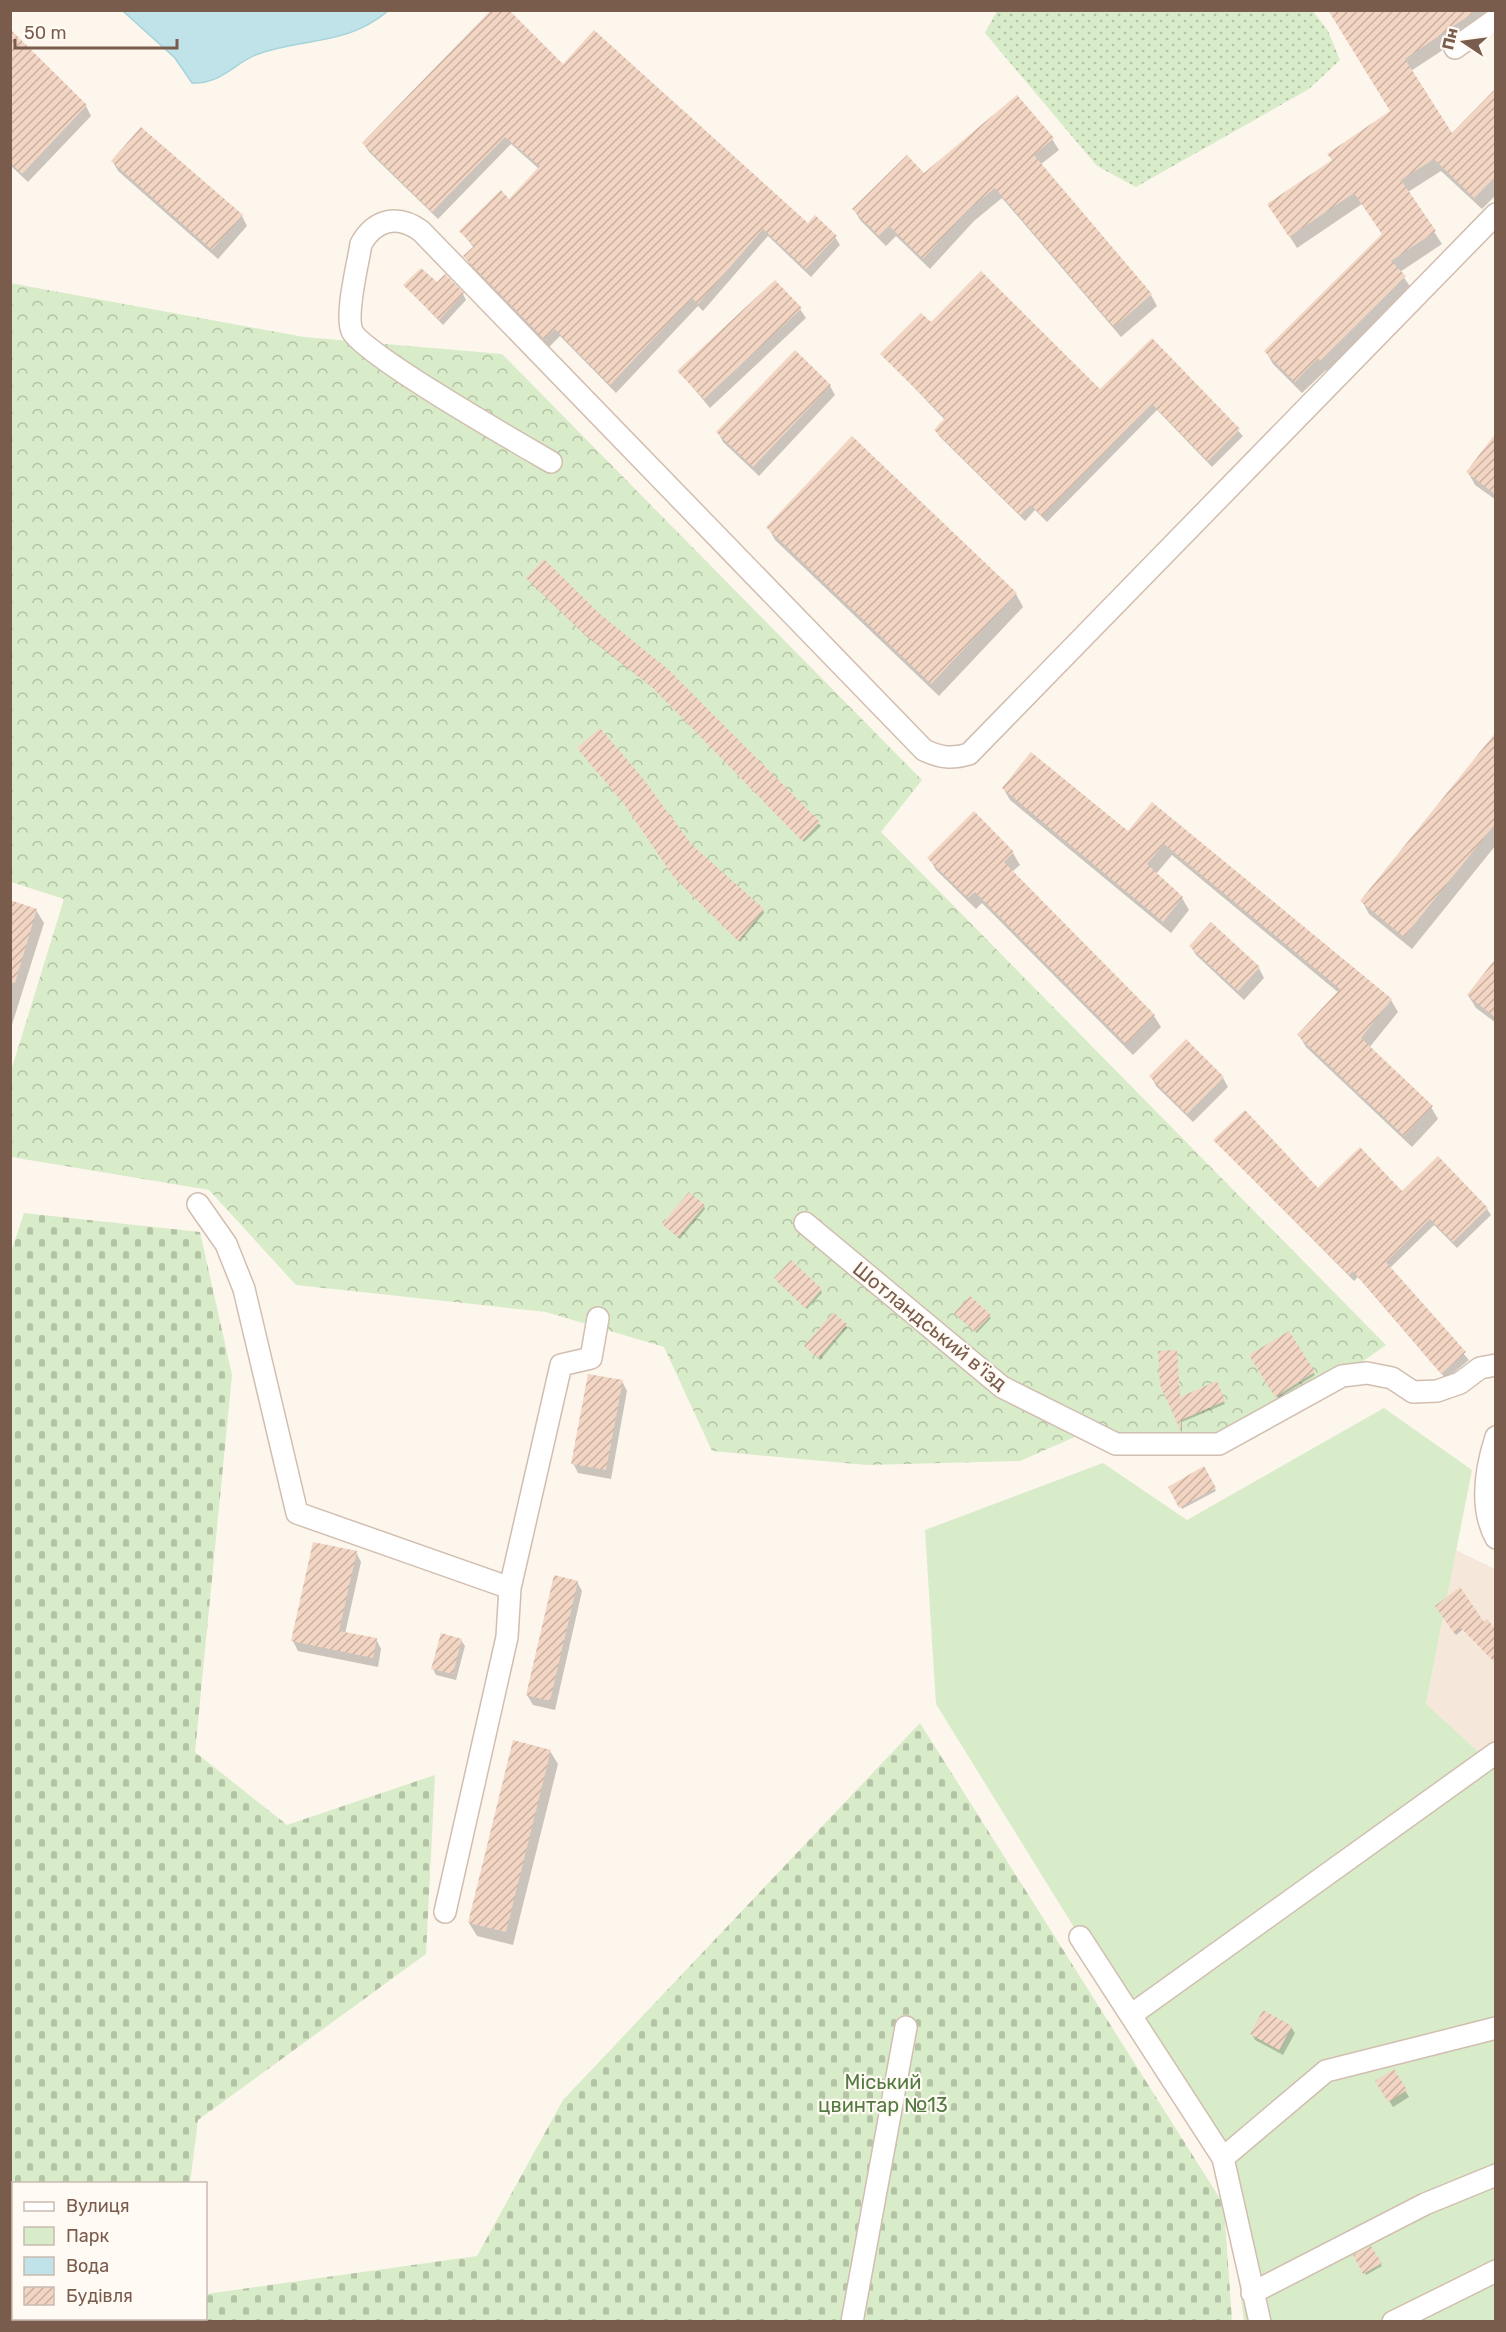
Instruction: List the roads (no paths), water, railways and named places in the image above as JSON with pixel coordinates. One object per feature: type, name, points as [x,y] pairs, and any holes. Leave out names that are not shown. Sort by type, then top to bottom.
[{"type":"street","points":[[1455,48],[1496,19]]},
{"type":"street","points":[[551,462],[443,397],[356,338],[350,320],[361,244],[376,226],[387,221],[400,220],[421,231],[924,750],[939,757],[954,759],[969,754],[1496,214]]},
{"type":"street","points":[[198,1204],[226,1244],[244,1289],[297,1513],[510,1588]]},
{"type":"street","name":"Шотландський в'їзд","points":[[805,1223],[1002,1388],[1116,1444],[1219,1444],[1342,1376],[1368,1373],[1392,1378],[1413,1392],[1437,1391],[1460,1383],[1480,1368],[1496,1365]]},
{"type":"street","points":[[445,1912],[507,1637],[510,1588],[561,1365],[591,1358],[597,1318]]},
{"type":"street","points":[[1496,1437],[1487,1462],[1485,1498],[1496,1538]]},
{"type":"street","points":[[1131,2015],[1496,1753]]},
{"type":"street","points":[[1080,1937],[1223,2158],[1260,2322]]},
{"type":"street","points":[[852,2322],[906,2027]]},
{"type":"street","points":[[1223,2158],[1326,2071],[1496,2028]]},
{"type":"street","points":[[1252,2293],[1425,2204],[1496,2175]]},
{"type":"street","points":[[1393,2322],[1496,2271]]},
{"type":"water","points":[[123,11],[388,11],[357,30],[341,36],[258,54],[211,81],[192,83],[175,58]]},
{"type":"park label","name":"Міський цвинтар №13","points":[[883,2094]]}]
